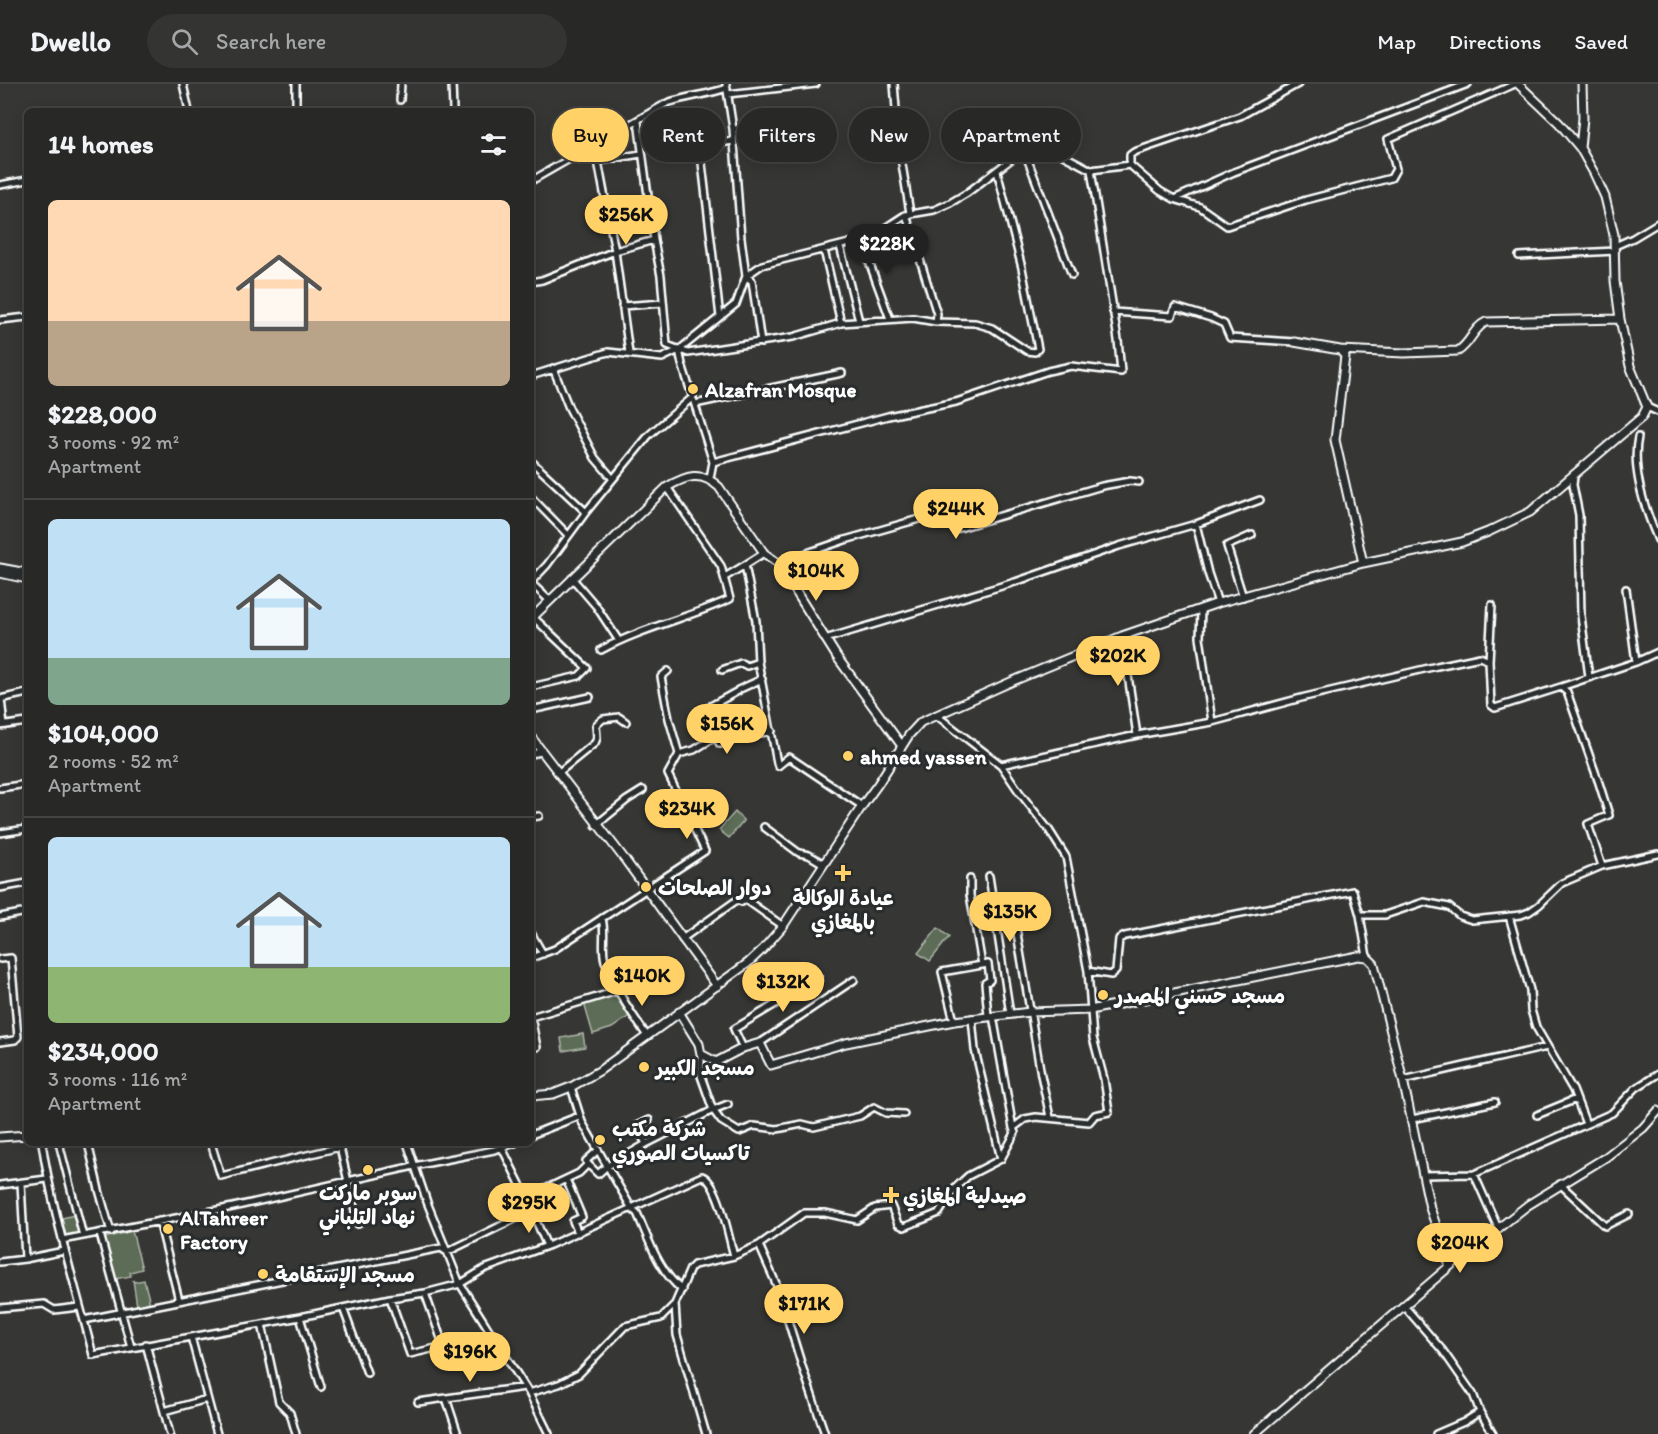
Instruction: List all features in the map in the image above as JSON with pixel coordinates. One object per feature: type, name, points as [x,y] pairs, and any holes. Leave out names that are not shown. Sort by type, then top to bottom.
[{"type":"street","points":[[183,84],[188,108]]},
{"type":"street","points":[[296,84],[296,103]]},
{"type":"street","points":[[400,84],[400,100]]},
{"type":"street","points":[[452,84],[453,108]]},
{"type":"street","points":[[629,126],[667,103],[687,96],[727,89],[816,84]]},
{"type":"street","points":[[894,84],[899,146],[910,213],[907,218],[908,224],[937,314],[936,321]]},
{"type":"street","points":[[1130,165],[1130,155],[1134,152],[1240,116],[1298,84]]},
{"type":"street","points":[[1174,199],[1234,172],[1468,84]]},
{"type":"street","points":[[1076,162],[1091,170],[1130,165],[1160,191],[1174,199],[1200,207],[1227,225],[1306,200],[1391,178],[1396,169],[1388,138],[1517,84],[1559,123],[1580,148],[1605,197],[1615,248],[1615,282],[1620,319],[1630,366],[1647,407],[1658,412]]},
{"type":"street","points":[[1580,148],[1582,84]]},
{"type":"street","points":[[534,375],[608,351],[662,358],[679,350],[736,304],[746,276],[733,129],[727,89]]},
{"type":"street","points":[[629,156],[641,154],[638,121]]},
{"type":"street","points":[[733,129],[737,129]]},
{"type":"street","points":[[720,317],[700,146],[733,141]]},
{"type":"street","points":[[534,179],[566,162]]},
{"type":"street","points":[[598,162],[615,251],[629,354]]},
{"type":"street","points":[[642,162],[661,276],[666,345],[688,353],[793,337],[841,323],[912,318],[975,323],[992,328],[1027,351],[1035,352],[1038,349],[1022,268],[997,171]]},
{"type":"street","points":[[746,276],[762,266],[861,240],[910,213],[934,210],[951,203],[1009,162]]},
{"type":"street","points":[[1029,162],[1072,275]]},
{"type":"street","points":[[713,462],[877,419],[956,402],[1039,374],[1071,366],[1121,372],[1091,170]]},
{"type":"street","points":[[0,185],[24,181]]},
{"type":"street","points":[[608,214],[650,207]]},
{"type":"street","points":[[1519,256],[1615,248],[1658,223]]},
{"type":"street","points":[[534,281],[615,251],[654,240]]},
{"type":"street","points":[[861,240],[890,319]]},
{"type":"street","points":[[840,246],[859,321]]},
{"type":"street","points":[[824,250],[841,323]]},
{"type":"street","points":[[746,276],[752,281],[761,343]]},
{"type":"street","points":[[622,306],[663,303]]},
{"type":"street","points":[[1113,312],[1172,316],[1175,307],[1224,324],[1230,338],[1294,342],[1340,350],[1404,352],[1458,351],[1465,347],[1478,326],[1486,322],[1620,319]]},
{"type":"street","points":[[0,320],[24,317]]},
{"type":"street","points":[[679,350],[713,462],[710,478]]},
{"type":"street","points":[[1340,350],[1345,356],[1335,440],[1363,563]]},
{"type":"street","points":[[553,368],[569,408],[595,458],[614,479]]},
{"type":"street","points":[[695,404],[842,373]]},
{"type":"street","points":[[534,579],[649,435],[693,397]]},
{"type":"street","points":[[534,1096],[553,1094],[599,1071],[756,956],[783,926],[902,746],[921,722],[1122,636],[1218,603],[1363,563],[1462,542],[1488,532],[1530,512],[1642,417],[1647,407]]},
{"type":"street","points":[[1638,437],[1635,455],[1643,501],[1658,540]]},
{"type":"street","points":[[534,464],[586,512]]},
{"type":"street","points":[[534,616],[667,487],[693,476],[710,478],[719,487],[764,553],[778,563],[825,639],[902,746]]},
{"type":"street","points":[[1574,476],[1573,485],[1579,515],[1581,616],[1588,676]]},
{"type":"street","points":[[778,563],[845,540],[940,513],[956,529],[1102,486],[1130,481],[1139,482]]},
{"type":"street","points":[[601,650],[619,640],[709,609],[730,599],[721,566],[667,487]]},
{"type":"street","points":[[534,500],[568,535]]},
{"type":"street","points":[[825,639],[1015,582],[1119,546],[1196,524],[1260,500]]},
{"type":"street","points":[[1196,524],[1218,603]]},
{"type":"street","points":[[1244,597],[1227,546],[1252,535]]},
{"type":"street","points":[[725,577],[764,553]]},
{"type":"street","points":[[745,565],[756,621],[758,662],[778,766],[789,757],[862,806]]},
{"type":"street","points":[[0,568],[24,572]]},
{"type":"street","points":[[0,573],[24,578]]},
{"type":"street","points":[[572,578],[596,606],[619,640]]},
{"type":"street","points":[[534,585],[549,600]]},
{"type":"street","points":[[1626,589],[1636,662]]},
{"type":"street","points":[[1492,605],[1489,661],[1491,705],[1495,708],[1636,662],[1658,652]]},
{"type":"street","points":[[1200,610],[1200,637],[1212,722]]},
{"type":"street","points":[[534,620],[587,668],[579,676],[534,686]]},
{"type":"street","points":[[1122,636],[1137,735]]},
{"type":"street","points":[[1001,765],[1137,735],[1212,722],[1437,666],[1480,657],[1489,661]]},
{"type":"street","points":[[722,670],[741,663],[747,666],[758,662]]},
{"type":"street","points":[[534,957],[555,949],[705,851],[668,774],[679,754],[669,719],[661,676],[668,670]]},
{"type":"street","points":[[762,679],[709,707],[709,715],[715,737],[720,744],[748,735],[772,731]]},
{"type":"street","points":[[1561,687],[1567,693],[1609,815],[1588,824],[1602,866]]},
{"type":"street","points":[[24,694],[0,699],[2,725],[24,722]]},
{"type":"street","points":[[534,709],[590,697]]},
{"type":"street","points":[[936,715],[1001,765],[1049,830],[1066,858],[1088,971],[1093,1038],[1104,1079],[1109,1112],[1095,1115],[1089,1122],[1050,1118],[1025,1119],[1013,1128]]},
{"type":"street","points":[[558,773],[595,743],[596,724],[603,719],[619,717],[626,722]]},
{"type":"street","points":[[679,754],[694,750],[715,737]]},
{"type":"street","points":[[534,742],[596,825],[626,861],[717,986]]},
{"type":"street","points":[[534,753],[541,752]]},
{"type":"street","points":[[0,788],[24,784]]},
{"type":"street","points":[[596,825],[643,790]]},
{"type":"street","points":[[534,817],[539,816]]},
{"type":"street","points":[[765,827],[790,847],[824,864]]},
{"type":"street","points":[[0,833],[24,829]]},
{"type":"street","points":[[1360,915],[1385,915],[1424,902],[1449,907],[1460,916],[1473,920],[1529,912],[1562,883],[1602,866],[1658,854]]},
{"type":"street","points":[[989,876],[1010,1014]]},
{"type":"street","points":[[970,879],[970,895],[982,965]]},
{"type":"street","points":[[0,888],[24,884]]},
{"type":"street","points":[[1088,971],[1111,975],[1116,971],[1119,939],[1168,927],[1353,891],[1360,915],[1367,957],[1374,964],[1403,1080],[1430,1208],[1449,1266]]},
{"type":"street","points":[[682,939],[737,900],[742,902],[745,899],[783,926]]},
{"type":"street","points":[[1012,904],[1050,1118]]},
{"type":"street","points":[[0,917],[24,913]]},
{"type":"street","points":[[1509,916],[1530,990],[1530,1010],[1536,1027],[1576,1098],[1586,1124]]},
{"type":"street","points":[[602,918],[605,933],[603,944],[605,960],[617,992],[647,1036]]},
{"type":"street","points":[[534,938],[543,954]]},
{"type":"street","points":[[760,1043],[771,1065],[846,1043],[954,1021],[1030,1012],[1090,1010],[1358,956],[1367,957]]},
{"type":"street","points":[[0,959],[11,958],[18,1037],[15,1040],[0,1042]]},
{"type":"street","points":[[418,1402],[527,1390],[559,1384],[579,1374],[626,1326],[661,1318],[675,1304],[687,1275],[694,1265],[734,1256],[759,1245],[804,1213],[825,1213],[857,1220],[875,1208],[891,1206],[898,1224],[904,1227],[939,1213],[956,1188],[968,1176],[1001,1159],[1015,1133],[985,983],[990,980],[988,964],[942,972],[954,1021]]},
{"type":"street","points":[[743,1048],[734,1029],[819,978]]},
{"type":"street","points":[[701,1054],[716,1062],[743,1048],[760,1043],[854,980]]},
{"type":"street","points":[[534,1016],[617,992]]},
{"type":"street","points":[[679,1012],[699,1044],[701,1076],[713,1110],[722,1121],[739,1132],[754,1126],[777,1129],[802,1124],[814,1127],[860,1116],[874,1107],[886,1113],[904,1114]]},
{"type":"street","points":[[972,1018],[975,1050],[1001,1159]]},
{"type":"street","points":[[534,1032],[537,1047]]},
{"type":"street","points":[[1403,1080],[1547,1047]]},
{"type":"street","points":[[1424,1175],[1474,1174],[1612,1113],[1636,1088],[1658,1074]]},
{"type":"street","points":[[571,1087],[579,1116],[597,1151],[632,1209],[637,1213],[658,1260],[673,1282],[682,1290]]},
{"type":"street","points":[[1537,1114],[1576,1098]]},
{"type":"street","points":[[1412,1119],[1495,1102]]},
{"type":"street","points":[[597,1151],[586,1161],[598,1174],[607,1166],[646,1144],[728,1104]]},
{"type":"street","points":[[1254,1434],[1405,1307],[1449,1266],[1560,1184],[1606,1156],[1643,1128],[1658,1111]]},
{"type":"street","points":[[534,1134],[579,1116]]},
{"type":"street","points":[[646,1144],[637,1126],[649,1120]]},
{"type":"street","points":[[0,1137],[24,1135]]},
{"type":"street","points":[[42,1146],[64,1251],[93,1355],[425,1293],[460,1284],[484,1269],[548,1246],[705,1176],[716,1196],[734,1256]]},
{"type":"street","points":[[60,1146],[82,1236]]},
{"type":"street","points":[[89,1146],[111,1232]]},
{"type":"street","points":[[212,1146],[220,1176],[336,1146]]},
{"type":"street","points":[[340,1146],[358,1224]]},
{"type":"street","points":[[408,1146],[460,1284],[527,1390],[549,1434]]},
{"type":"street","points":[[62,1240],[233,1207],[507,1146]]},
{"type":"street","points":[[501,1148],[548,1246]]},
{"type":"street","points":[[526,1198],[579,1173],[588,1164]]},
{"type":"street","points":[[1474,1174],[1498,1228]]},
{"type":"street","points":[[0,1185],[48,1179]]},
{"type":"street","points":[[566,1179],[582,1217],[573,1221],[578,1233]]},
{"type":"street","points":[[21,1183],[25,1259]]},
{"type":"street","points":[[1560,1184],[1605,1226],[1629,1214]]},
{"type":"street","points":[[447,1252],[531,1211]]},
{"type":"street","points":[[159,1221],[178,1300]]},
{"type":"street","points":[[100,1234],[130,1347]]},
{"type":"street","points":[[759,1245],[778,1288],[825,1434]]},
{"type":"street","points":[[84,1320],[441,1248],[447,1252]]},
{"type":"street","points":[[0,1262],[64,1251]]},
{"type":"street","points":[[425,1293],[444,1347]]},
{"type":"street","points":[[390,1298],[410,1354],[492,1335]]},
{"type":"street","points":[[0,1308],[44,1304],[54,1310],[79,1307]]},
{"type":"street","points":[[675,1304],[676,1335],[706,1434]]},
{"type":"street","points":[[1405,1307],[1443,1351],[1473,1394],[1492,1434]]},
{"type":"street","points":[[343,1308],[367,1373]]},
{"type":"street","points":[[300,1317],[321,1387]]},
{"type":"street","points":[[262,1324],[279,1402],[290,1413],[296,1434]]},
{"type":"street","points":[[191,1337],[216,1434]]},
{"type":"street","points":[[146,1344],[170,1434]]},
{"type":"street","points":[[446,1398],[458,1434]]},
{"type":"street","points":[[164,1411],[207,1399]]},
{"type":"street","points":[[1436,1434],[1480,1412]]},
{"type":"green space","points":[[735,812],[744,821],[729,838],[719,830]]},
{"type":"green space","points":[[938,928],[949,937],[930,961],[918,953]]},
{"type":"green space","points":[[617,992],[631,1015],[612,1028],[593,1034],[584,1003]]},
{"type":"green space","points":[[583,1034],[585,1047],[563,1051],[561,1038]]},
{"type":"green space","points":[[75,1215],[79,1233],[66,1236],[62,1218]]},
{"type":"green space","points":[[132,1231],[142,1269],[130,1272],[131,1276],[115,1279],[104,1238]]},
{"type":"green space","points":[[133,1280],[134,1282],[144,1280],[149,1304],[137,1306]]},
{"type":"place","name":"Alzafran Mosque","points":[[693,389]]},
{"type":"place","name":"ahmed yassen","points":[[848,756]]},
{"type":"place","name":"عيادة الوكالة بالمغازي","points":[[843,873]]},
{"type":"place","name":"دوار الصلحات","points":[[646,887]]},
{"type":"place","name":"مسجد حسني المصدر","points":[[1103,995]]},
{"type":"place","name":"مسجد الكبير","points":[[644,1067]]},
{"type":"place","name":"شركة مكتب تاكسيات الصوري","points":[[600,1140]]},
{"type":"place","name":"سوبر ماركت نهاد التلباني","points":[[368,1170]]},
{"type":"place","name":"صيدلية المغازي","points":[[891,1195]]},
{"type":"place","name":"AlTahreer Factory","points":[[168,1229]]},
{"type":"place","name":"مسجد الإستقامة","points":[[263,1274]]}]
